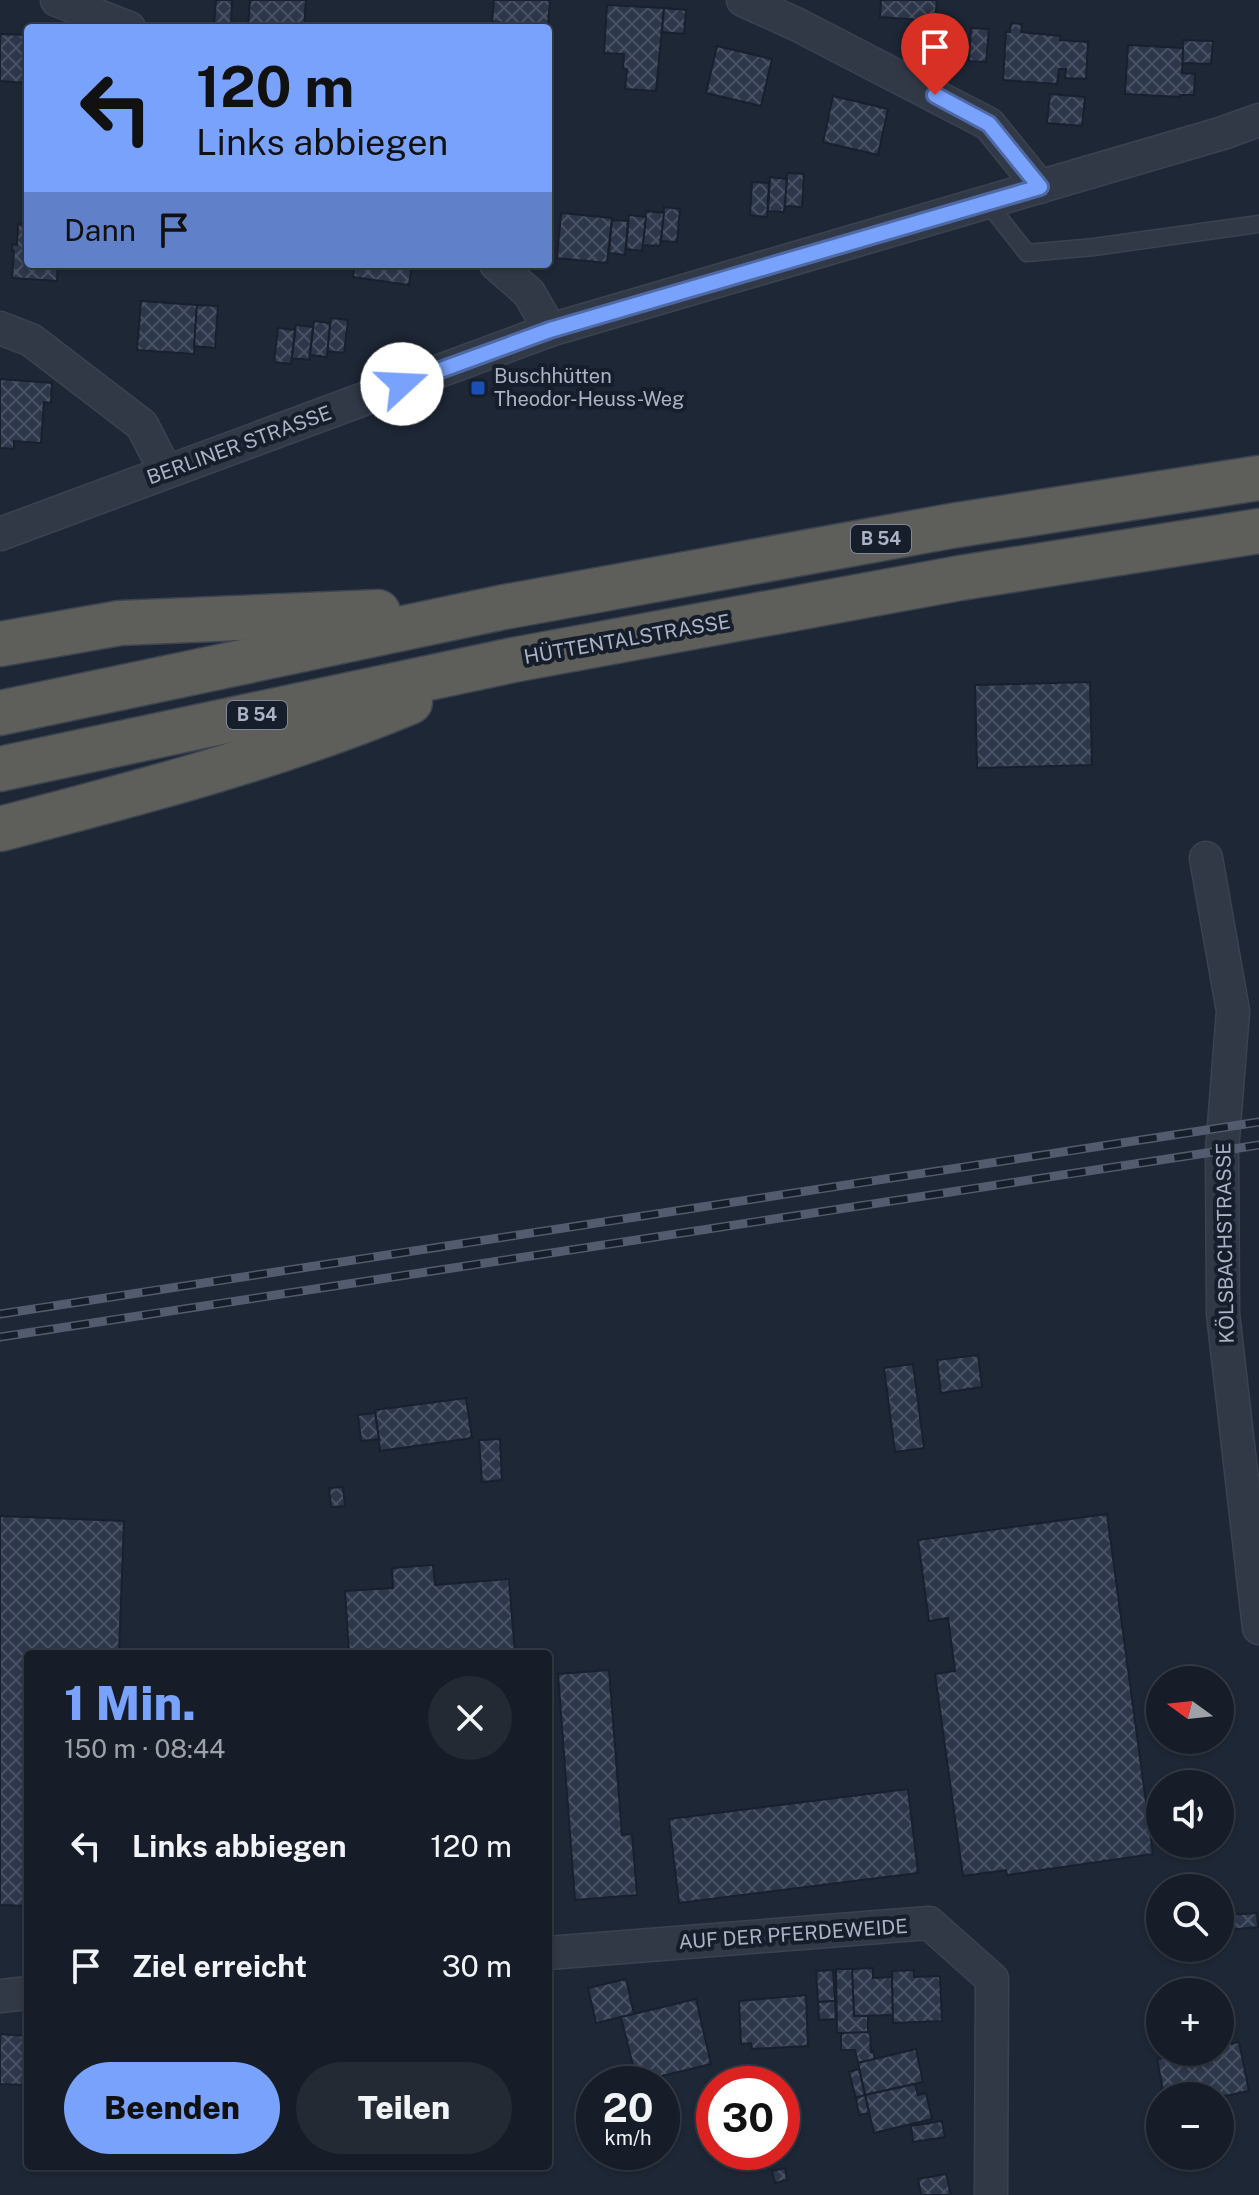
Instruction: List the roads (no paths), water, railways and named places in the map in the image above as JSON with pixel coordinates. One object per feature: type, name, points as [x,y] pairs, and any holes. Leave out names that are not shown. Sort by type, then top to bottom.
[{"type":"highway","name":"B 54","points":[[0,713],[504,607],[951,526],[1259,478]]},
{"type":"highway","name":"HÜTTENTALSTRASSE","points":[[0,769],[513,660],[960,578],[1259,531]]},
{"type":"highway","points":[[0,644],[120,623],[504,607]]},
{"type":"highway","points":[[0,829],[108,801],[335,734],[513,660]]},
{"type":"street","points":[[57,0],[119,24]]},
{"type":"street","points":[[743,0],[798,25],[989,124],[1040,187]]},
{"type":"street","name":"BERLINER STRASSE","points":[[0,534],[550,330],[1259,120]]},
{"type":"street","points":[[501,268],[529,293],[550,330]]},
{"type":"street","points":[[0,328],[31,340],[142,425],[166,472]]},
{"type":"street","name":"KÖLSBACHSTRASSE","points":[[1206,858],[1233,1011],[1222,1151],[1223,1314],[1259,1628]]},
{"type":"street","name":"AUF DER PFERDEWEIDE","points":[[552,1953],[929,1923],[992,1979],[991,2195]]},
{"type":"street","points":[[0,1996],[24,1993]]},
{"type":"lane","points":[[986,201],[1027,253],[1259,224]]},
{"type":"railway","points":[[0,1314],[1259,1122]]},
{"type":"railway","points":[[0,1337],[1259,1145]]},
{"type":"place","name":"Buschhütten Theodor-Heuss-Weg","points":[[478,388]]}]
